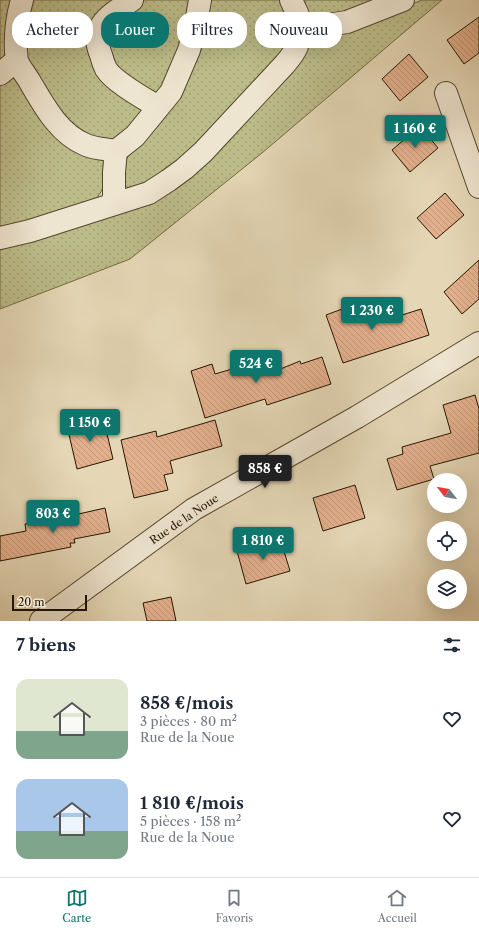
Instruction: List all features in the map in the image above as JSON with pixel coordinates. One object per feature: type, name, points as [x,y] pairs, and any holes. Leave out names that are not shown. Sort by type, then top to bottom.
[{"type":"street","points":[[22,0],[15,38],[17,60],[53,120],[74,139],[86,145],[116,151]]},
{"type":"street","points":[[132,0],[110,16],[100,28],[97,39],[99,51],[106,70],[115,79],[158,107]]},
{"type":"street","points":[[114,204],[114,172],[116,151],[135,136],[171,92],[189,50],[200,0]]},
{"type":"street","points":[[291,0],[297,12]]},
{"type":"street","points":[[342,23],[403,0]]},
{"type":"street","points":[[0,238],[30,231],[148,193],[169,180],[203,152],[285,64],[296,48]]},
{"type":"street","points":[[0,74],[17,60]]},
{"type":"street","points":[[446,93],[479,187]]},
{"type":"street","name":"Rue de la Noue","points":[[41,621],[194,509],[357,417],[479,343]]},
{"type":"green space","points":[[0,0],[14,0],[6,51],[0,64]]},
{"type":"green space","points":[[30,0],[119,0],[110,12],[101,12],[101,23],[93,33],[93,12],[29,12]]},
{"type":"green space","points":[[144,0],[192,0],[189,12],[177,12],[177,48],[181,48],[157,97],[120,73],[106,48],[169,48],[169,12],[128,12]]},
{"type":"green space","points":[[208,0],[284,0],[290,12],[255,12],[255,48],[288,49],[197,146],[145,186],[130,189],[125,185],[125,162],[184,48],[247,48],[247,12],[202,12]]},
{"type":"green space","points":[[298,0],[383,0],[345,15],[342,15],[342,12],[307,12]]},
{"type":"green space","points":[[422,0],[442,0],[262,153],[130,259],[0,309],[0,246],[152,200],[292,48],[342,48],[342,30],[349,29]]},
{"type":"green space","points":[[93,43],[147,108],[114,143],[100,141],[69,125],[24,58],[25,48],[93,48]]},
{"type":"green space","points":[[9,78],[16,79],[106,161],[106,172],[104,186],[96,199],[0,230],[0,83]]},
{"type":"building","points":[[479,17],[479,53],[464,64],[447,40]]},
{"type":"building","points":[[409,54],[428,77],[400,101],[382,79]]},
{"type":"building","points":[[420,126],[438,148],[410,172],[392,150]]},
{"type":"building","points":[[445,193],[464,215],[436,239],[417,218]]},
{"type":"building","points":[[479,260],[479,299],[462,314],[444,292]]},
{"type":"building","points":[[369,299],[377,323],[421,309],[429,335],[343,363],[326,315]]},
{"type":"building","points":[[322,357],[331,384],[267,405],[265,399],[205,418],[191,371],[212,364],[215,374],[249,364],[249,366],[270,360],[273,372],[300,361],[301,364]]},
{"type":"building","points":[[475,395],[479,409],[479,453],[430,466],[432,473],[427,473],[427,481],[397,490],[387,459],[403,454],[402,447],[451,433],[443,405]]},
{"type":"building","points":[[103,417],[113,459],[77,469],[67,426]]},
{"type":"building","points":[[215,420],[222,446],[170,461],[173,473],[164,475],[168,490],[134,498],[121,440],[156,431],[157,437]]},
{"type":"building","points":[[355,485],[365,518],[323,531],[313,498]]},
{"type":"building","points":[[105,508],[110,532],[74,539],[75,543],[70,543],[71,547],[0,561],[0,536],[26,531],[25,524]]},
{"type":"building","points":[[280,538],[290,571],[246,584],[237,551]]},
{"type":"building","points":[[171,597],[176,621],[147,621],[143,603]]}]
